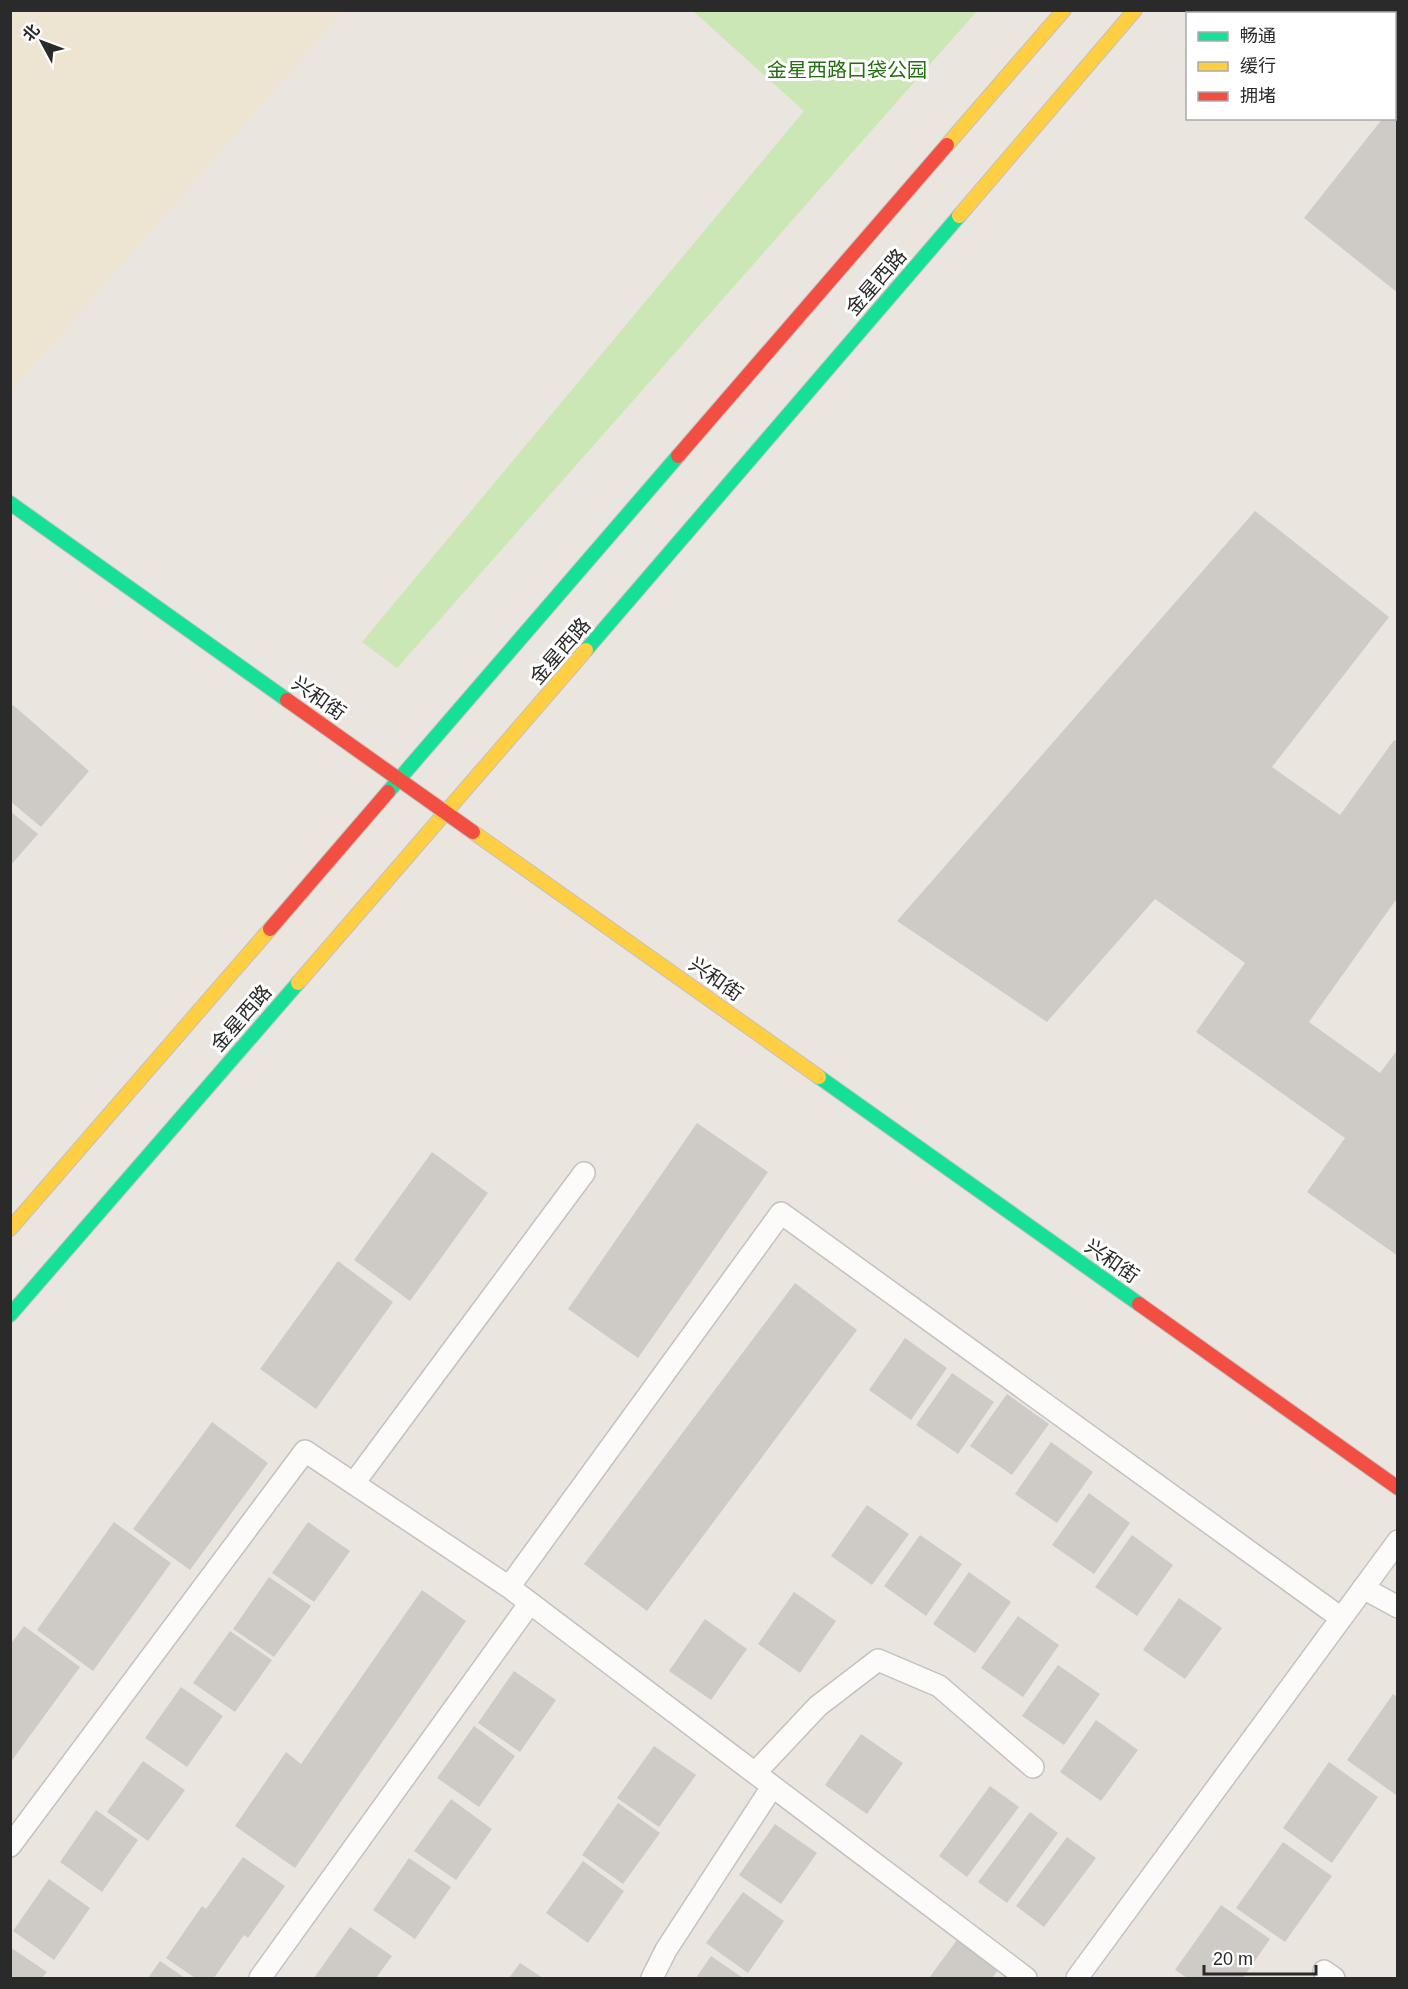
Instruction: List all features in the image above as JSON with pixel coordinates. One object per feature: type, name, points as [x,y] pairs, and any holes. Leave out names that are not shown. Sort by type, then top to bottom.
[{"type":"main road","name":"金星西路","points":[[10,1229],[401,780],[1064,10]]},
{"type":"main road","name":"金星西路","points":[[10,1315],[447,812],[1135,10]]},
{"type":"main road","name":"兴和街","points":[[10,503],[1398,1488]]},
{"type":"lane","points":[[354,1483],[584,1173]]},
{"type":"lane","points":[[509,1587],[781,1214],[1341,1618]]},
{"type":"lane","points":[[10,1846],[305,1451],[509,1587],[1026,1978]]},
{"type":"lane","points":[[1077,1978],[1398,1541]]},
{"type":"lane","points":[[1363,1588],[1398,1607]]},
{"type":"lane","points":[[260,1978],[530,1603]]},
{"type":"lane","points":[[755,1773],[818,1706],[878,1660],[939,1686],[1033,1767]]},
{"type":"lane","points":[[652,1978],[666,1950],[772,1787]]},
{"type":"shaded area","points":[[10,11],[343,11],[11,391],[10,390]]},
{"type":"green space","name":"金星西路口袋公园","points":[[693,11],[977,11],[397,668],[362,642],[804,111]]},
{"type":"building","points":[[1398,101],[1398,293],[1304,218],[1381,120],[1396,120]]},
{"type":"building","points":[[1255,511],[1389,617],[1272,767],[1340,815],[1394,740],[1398,742],[1398,897],[1309,1022],[1380,1073],[1398,1049],[1398,1256],[1307,1192],[1345,1138],[1196,1032],[1245,963],[1155,899],[1047,1022],[897,921]]},
{"type":"building","points":[[13,705],[89,771],[41,827],[10,801],[10,708]]},
{"type":"building","points":[[10,811],[38,834],[10,866]]},
{"type":"building","points":[[697,1123],[768,1172],[638,1358],[568,1309]]},
{"type":"building","points":[[432,1152],[488,1193],[410,1301],[354,1260]]},
{"type":"building","points":[[338,1261],[393,1302],[316,1409],[260,1369]]},
{"type":"building","points":[[795,1283],[857,1330],[647,1611],[584,1564]]},
{"type":"building","points":[[905,1338],[947,1368],[911,1420],[869,1390]]},
{"type":"building","points":[[952,1373],[994,1402],[958,1454],[916,1425]]},
{"type":"building","points":[[1007,1394],[1049,1424],[1012,1475],[970,1446]]},
{"type":"building","points":[[212,1422],[268,1463],[190,1570],[133,1529]]},
{"type":"building","points":[[1051,1442],[1093,1472],[1057,1523],[1015,1494]]},
{"type":"building","points":[[1089,1493],[1130,1523],[1094,1574],[1052,1545]]},
{"type":"building","points":[[867,1505],[909,1534],[872,1585],[831,1556]]},
{"type":"building","points":[[114,1522],[171,1563],[93,1671],[37,1630]]},
{"type":"building","points":[[308,1522],[350,1551],[314,1602],[272,1573]]},
{"type":"building","points":[[920,1535],[962,1564],[926,1616],[884,1586]]},
{"type":"building","points":[[1132,1535],[1173,1565],[1137,1616],[1095,1587]]},
{"type":"building","points":[[969,1572],[1011,1602],[975,1653],[933,1624]]},
{"type":"building","points":[[269,1577],[311,1606],[274,1657],[233,1629]]},
{"type":"building","points":[[422,1590],[466,1621],[295,1868],[235,1826],[286,1752],[301,1764]]},
{"type":"building","points":[[794,1592],[836,1621],[800,1673],[758,1644]]},
{"type":"building","points":[[1179,1598],[1222,1628],[1185,1679],[1143,1650]]},
{"type":"building","points":[[1018,1616],[1059,1645],[1023,1697],[981,1668]]},
{"type":"building","points":[[705,1619],[747,1649],[711,1700],[669,1671]]},
{"type":"building","points":[[24,1626],[80,1667],[10,1763],[10,1645]]},
{"type":"building","points":[[230,1631],[272,1660],[235,1712],[193,1683]]},
{"type":"building","points":[[1058,1665],[1100,1694],[1064,1745],[1022,1716]]},
{"type":"building","points":[[514,1671],[556,1700],[520,1752],[478,1723]]},
{"type":"building","points":[[181,1687],[223,1716],[187,1767],[145,1738]]},
{"type":"building","points":[[1393,1694],[1398,1697],[1396,1795],[1347,1760]]},
{"type":"building","points":[[1096,1720],[1138,1750],[1101,1801],[1060,1772]]},
{"type":"building","points":[[474,1726],[515,1756],[479,1807],[437,1778]]},
{"type":"building","points":[[861,1734],[903,1763],[867,1814],[825,1785]]},
{"type":"building","points":[[654,1746],[696,1775],[659,1827],[617,1798]]},
{"type":"building","points":[[143,1761],[185,1790],[148,1841],[107,1812]]},
{"type":"building","points":[[1329,1762],[1378,1797],[1332,1863],[1283,1828]]},
{"type":"building","points":[[990,1786],[1019,1807],[967,1877],[939,1856]]},
{"type":"building","points":[[451,1799],[492,1829],[456,1880],[414,1851]]},
{"type":"building","points":[[618,1803],[660,1833],[623,1884],[582,1855]]},
{"type":"building","points":[[96,1810],[138,1840],[102,1892],[60,1862]]},
{"type":"building","points":[[1030,1812],[1058,1833],[1007,1903],[978,1882]]},
{"type":"building","points":[[775,1824],[817,1853],[781,1904],[739,1875]]},
{"type":"building","points":[[1067,1837],[1096,1858],[1044,1927],[1016,1906]]},
{"type":"building","points":[[1283,1842],[1332,1876],[1285,1942],[1236,1908]]},
{"type":"building","points":[[243,1857],[285,1886],[248,1938],[244,1935],[214,1978],[195,1978],[166,1958],[202,1906],[206,1909]]},
{"type":"building","points":[[409,1858],[451,1887],[415,1939],[373,1910]]},
{"type":"building","points":[[583,1861],[624,1891],[588,1943],[546,1913]]},
{"type":"building","points":[[49,1879],[90,1908],[54,1960],[13,1931]]},
{"type":"building","points":[[743,1892],[784,1921],[748,1973],[706,1943]]},
{"type":"building","points":[[1221,1905],[1270,1939],[1243,1978],[1187,1978],[1175,1970]]},
{"type":"building","points":[[350,1927],[392,1956],[376,1978],[314,1978]]},
{"type":"building","points":[[957,1940],[999,1969],[992,1978],[929,1978]]},
{"type":"building","points":[[10,1947],[47,1972],[42,1978],[10,1978]]},
{"type":"building","points":[[711,1956],[743,1978],[696,1978]]},
{"type":"building","points":[[160,1961],[185,1978],[148,1978]]},
{"type":"building","points":[[520,1963],[543,1978],[509,1978]]},
{"type":"traffic: fast","points":[[586,650],[959,216]]},
{"type":"traffic: fast","points":[[388,792],[678,456]]},
{"type":"traffic: fast","points":[[10,503],[287,700]]},
{"type":"traffic: fast","points":[[10,1315],[298,983]]},
{"type":"traffic: fast","points":[[819,1077],[1139,1304]]},
{"type":"traffic: slow","points":[[947,145],[1064,10]]},
{"type":"traffic: slow","points":[[959,216],[1135,10]]},
{"type":"traffic: slow","points":[[298,983],[586,650]]},
{"type":"traffic: slow","points":[[473,832],[819,1077]]},
{"type":"traffic: slow","points":[[10,1229],[270,929]]},
{"type":"traffic: jam","points":[[678,456],[947,145]]},
{"type":"traffic: jam","points":[[287,700],[473,832]]},
{"type":"traffic: jam","points":[[270,929],[388,792]]},
{"type":"traffic: jam","points":[[1139,1304],[1398,1488]]}]
